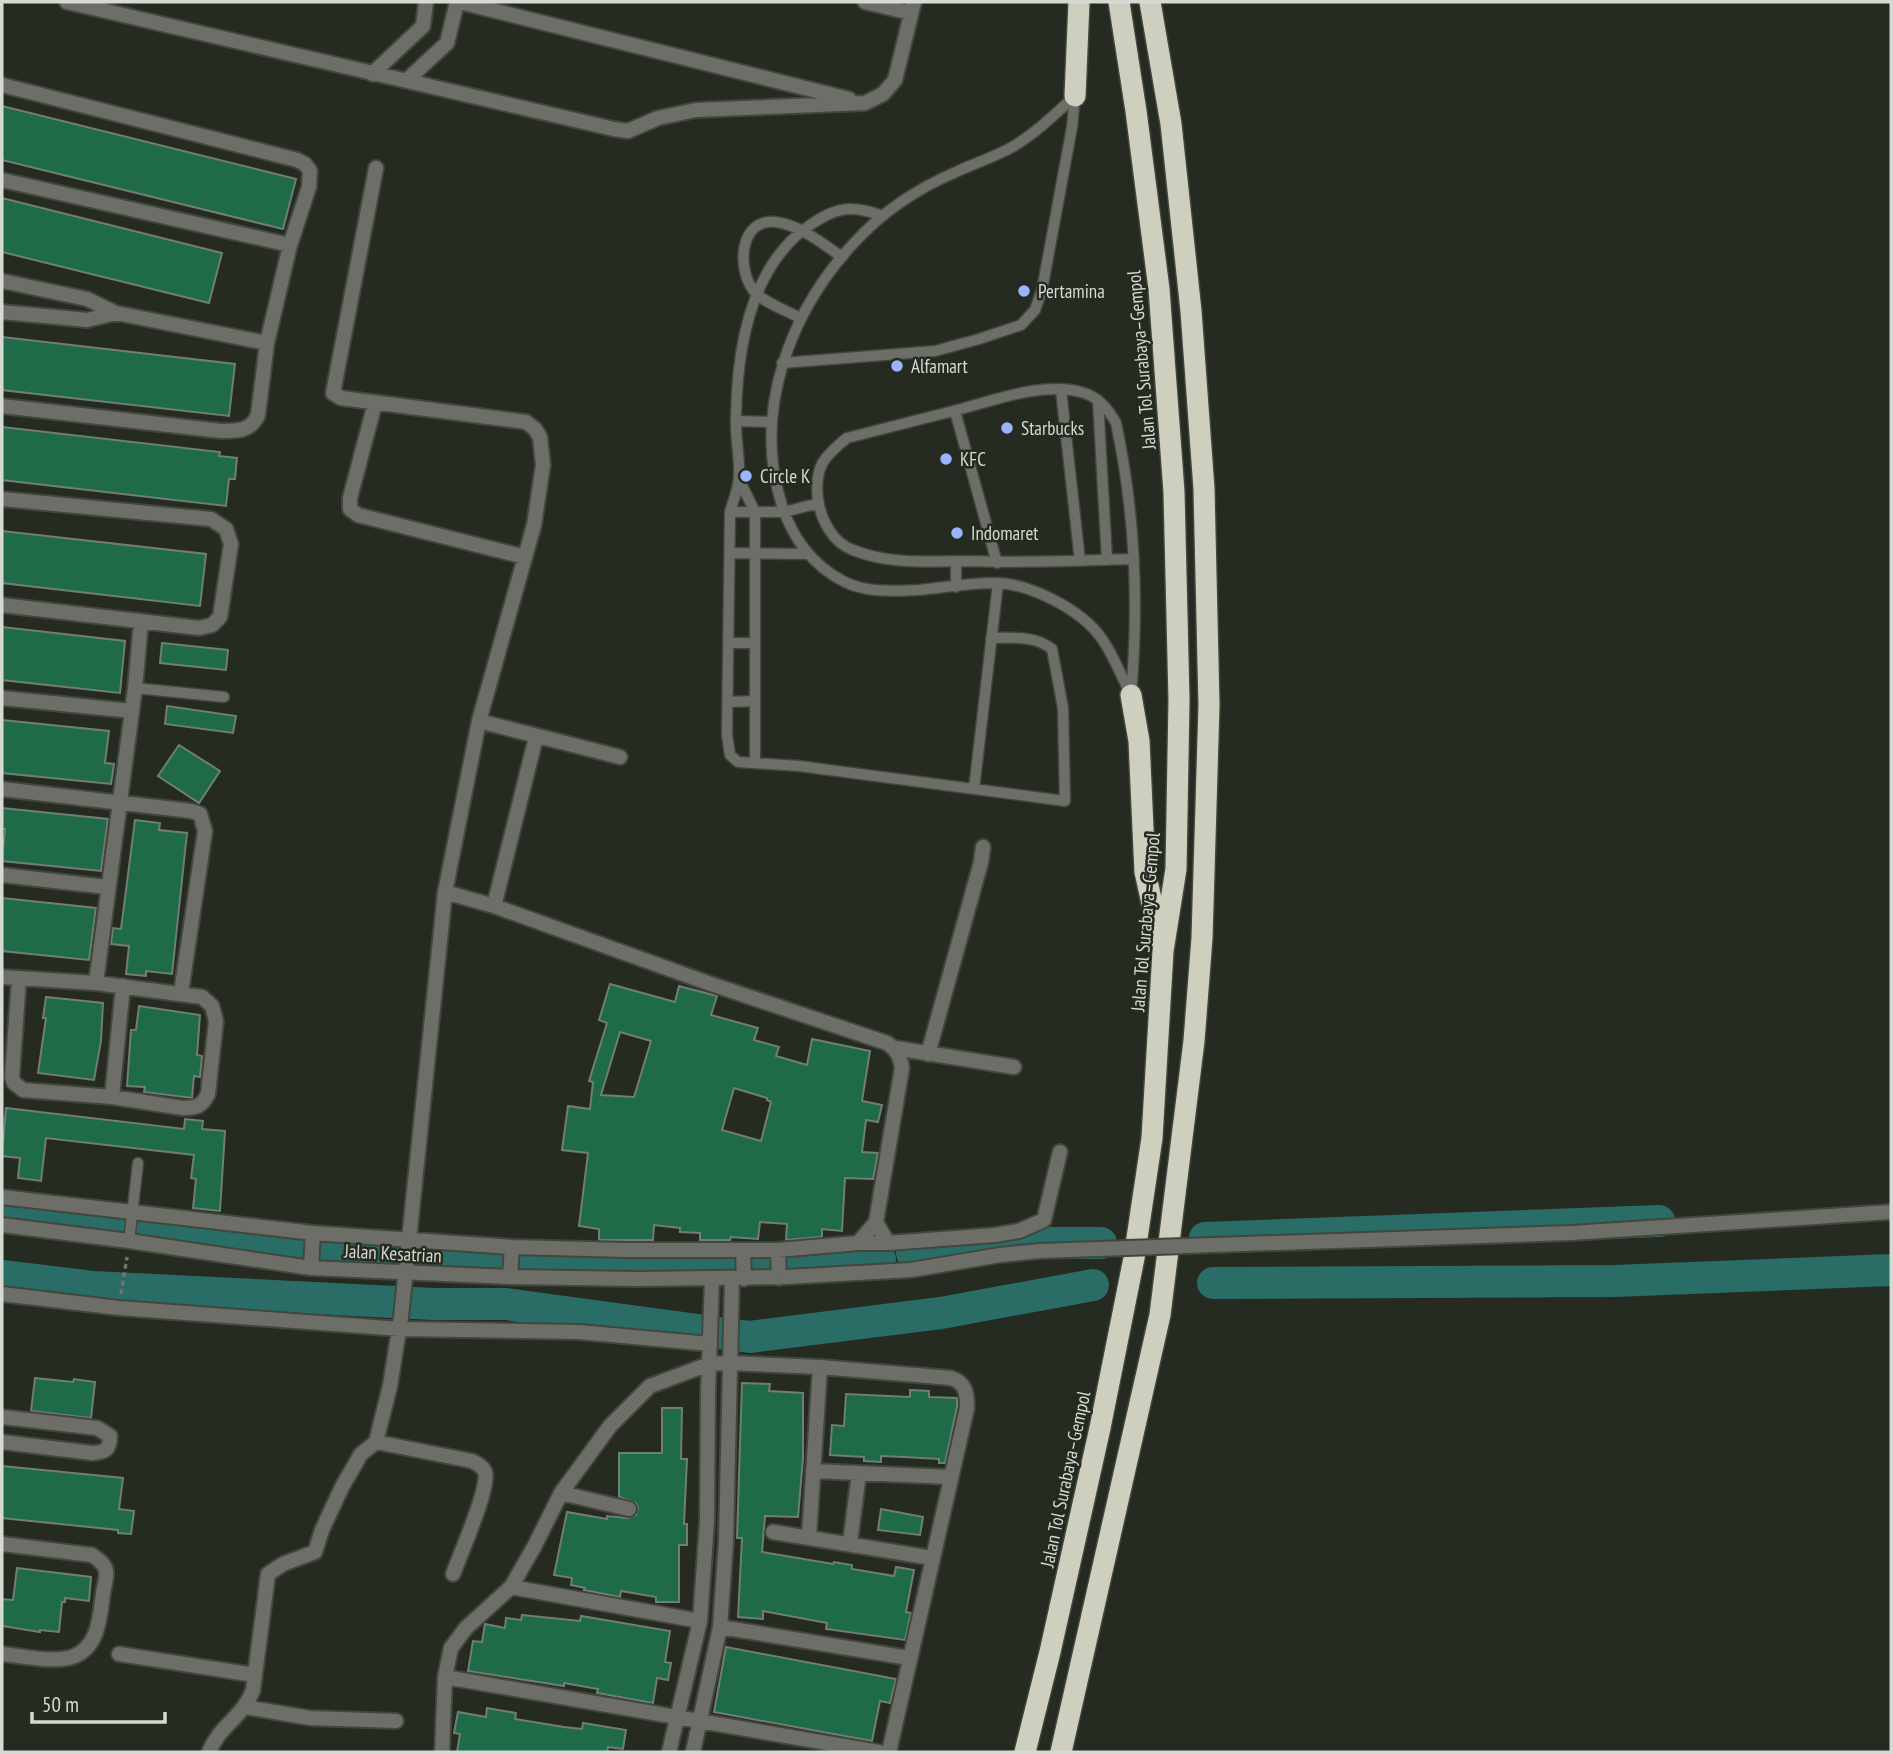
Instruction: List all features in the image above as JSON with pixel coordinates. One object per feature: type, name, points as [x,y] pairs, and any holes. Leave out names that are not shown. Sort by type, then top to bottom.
[{"type":"highway","points":[[1075,96],[1079,2]]},
{"type":"highway","name":"Jalan Tol Surabaya–Gempol","points":[[1025,1752],[1054,1638],[1134,1258],[1152,1138],[1163,951],[1177,869],[1179,700],[1174,492],[1159,289],[1119,2]]},
{"type":"highway","points":[[1061,1752],[1160,1315],[1194,1041],[1201,951],[1209,705],[1204,489],[1191,311],[1171,124],[1150,2]]},
{"type":"highway","points":[[1131,695],[1139,741],[1145,872],[1163,951]]},
{"type":"street","points":[[67,2],[530,111],[628,131],[659,118],[696,110],[865,103],[883,94],[895,80],[913,8],[865,2]]},
{"type":"street","points":[[372,74],[417,33],[422,26],[426,2]]},
{"type":"street","points":[[407,80],[447,43],[458,2],[865,103]]},
{"type":"street","points":[[2,85],[297,160],[305,164],[310,171],[309,187],[290,245],[267,343],[258,415],[252,425],[244,430],[221,431],[2,406]]},
{"type":"street","points":[[209,1752],[221,1729],[245,1707],[253,1690],[268,1574],[283,1564],[316,1552],[322,1530],[342,1487],[361,1454],[376,1442],[390,1386],[400,1323],[445,892],[479,721],[534,525],[543,465],[540,437],[535,429],[517,420],[375,403],[341,398],[333,393],[376,168]]},
{"type":"street","points":[[2,180],[290,245]]},
{"type":"street","points":[[2,281],[87,299],[116,313],[267,343]]},
{"type":"street","points":[[2,312],[87,320],[116,313]]},
{"type":"street","points":[[375,403],[350,498],[350,509],[358,515],[525,557]]},
{"type":"street","points":[[2,499],[211,519],[226,529],[231,544],[220,617],[212,625],[199,628],[2,606]]},
{"type":"street","points":[[96,983],[135,688],[141,622]]},
{"type":"street","points":[[2,698],[132,712]]},
{"type":"street","points":[[479,721],[620,757]]},
{"type":"street","points":[[494,906],[536,737]]},
{"type":"street","points":[[2,789],[200,814],[205,831],[181,993]]},
{"type":"street","points":[[928,1054],[983,847]]},
{"type":"street","points":[[2,875],[107,887]]},
{"type":"street","points":[[445,892],[494,906],[895,1048],[1014,1067]]},
{"type":"street","points":[[2,977],[96,983],[202,997],[214,1011],[215,1041],[208,1094],[203,1103],[195,1108],[183,1108],[111,1097],[23,1090],[13,1083],[12,1077],[19,979]]},
{"type":"street","points":[[111,1097],[122,986]]},
{"type":"street","points":[[858,1243],[876,1222],[902,1068],[895,1048]]},
{"type":"street","points":[[2,1197],[131,1213],[313,1241],[407,1261],[512,1260],[626,1250],[778,1252],[1018,1231],[1044,1220],[1060,1152]]},
{"type":"street","name":"Jalan Kesatrian","points":[[2,1225],[129,1239],[311,1268],[407,1261],[512,1260],[712,1282],[911,1270],[1000,1255],[1050,1250],[1571,1233],[1891,1212]]},
{"type":"street","points":[[876,1222],[888,1243]]},
{"type":"street","points":[[311,1268],[313,1241]]},
{"type":"street","points":[[778,1252],[781,1277]]},
{"type":"street","points":[[693,1752],[719,1633],[726,1541],[730,1339],[743,1253]]},
{"type":"street","points":[[669,1752],[699,1622],[708,1521],[712,1282]]},
{"type":"street","points":[[2,1294],[119,1308],[710,1341]]},
{"type":"street","points":[[442,1752],[445,1677],[450,1648],[467,1628],[511,1587],[561,1493],[610,1426],[650,1387],[709,1364],[729,1363],[820,1367],[951,1378],[964,1385],[967,1408],[888,1752]]},
{"type":"street","points":[[809,1536],[820,1367]]},
{"type":"street","points":[[2,1417],[97,1428],[110,1436],[110,1444],[103,1452],[92,1453],[2,1442]]},
{"type":"street","points":[[376,1442],[472,1461],[484,1471],[484,1492],[453,1574]]},
{"type":"street","points":[[813,1471],[950,1478]]},
{"type":"street","points":[[850,1543],[859,1473]]},
{"type":"street","points":[[561,1493],[629,1509]]},
{"type":"street","points":[[773,1532],[932,1558]]},
{"type":"street","points":[[2,1544],[93,1555],[106,1571],[94,1639],[85,1650],[71,1657],[51,1658],[2,1654]]},
{"type":"street","points":[[511,1587],[699,1622],[719,1633],[908,1658]]},
{"type":"street","points":[[699,1622],[721,1611]]},
{"type":"street","points":[[119,1654],[255,1675]]},
{"type":"street","points":[[445,1677],[879,1752]]},
{"type":"street","points":[[245,1707],[310,1718],[396,1721]]},
{"type":"lane","points":[[1075,96],[1040,129],[1012,147],[920,189],[880,215],[842,257],[800,318],[782,363],[772,406],[770,445],[777,489],[784,512],[791,528],[814,562],[846,583],[872,590],[898,591],[998,583],[1046,596],[1096,631],[1131,695]]},
{"type":"lane","points":[[782,363],[935,351],[1021,325],[1035,310],[1042,290],[1072,127],[1075,96]]},
{"type":"lane","points":[[880,215],[863,209],[844,208],[818,219],[801,231],[773,263],[757,294],[738,371],[736,421],[739,479],[730,512],[730,755],[738,762],[812,768],[1065,801],[1063,708],[1052,649],[1043,642],[1028,638],[991,638]]},
{"type":"lane","points":[[800,318],[757,294],[747,277],[746,237],[751,229],[776,222],[801,231],[842,257]]},
{"type":"lane","points":[[1061,390],[1080,561]]},
{"type":"lane","points":[[1131,695],[1136,624],[1133,559],[1116,423],[1098,400],[1081,392],[1061,390],[1023,393],[847,438],[828,453],[819,468],[817,489],[820,515],[830,533],[850,550],[884,559],[915,562],[997,563],[1133,559]]},
{"type":"lane","points":[[1098,400],[1107,560]]},
{"type":"lane","points":[[956,411],[997,563]]},
{"type":"lane","points":[[736,421],[771,422]]},
{"type":"lane","points":[[739,479],[755,512],[755,763]]},
{"type":"lane","points":[[730,512],[784,512],[819,503]]},
{"type":"lane","points":[[730,553],[809,554]]},
{"type":"lane","points":[[956,561],[956,587]]},
{"type":"lane","points":[[974,789],[998,583]]},
{"type":"lane","points":[[729,643],[755,643]]},
{"type":"lane","points":[[135,688],[224,697]]},
{"type":"lane","points":[[728,702],[755,701]]},
{"type":"lane","points":[[129,1239],[138,1163]]},
{"type":"path","points":[[121,1295],[129,1239]]},
{"type":"building","points":[[2,106],[296,179],[283,229],[2,160]]},
{"type":"building","points":[[2,198],[222,253],[209,303],[2,252]]},
{"type":"building","points":[[2,337],[235,364],[229,416],[2,390]]},
{"type":"building","points":[[2,427],[220,452],[219,456],[237,458],[235,479],[229,479],[226,506],[2,480]]},
{"type":"building","points":[[2,531],[206,554],[200,606],[2,583]]},
{"type":"building","points":[[2,627],[125,641],[120,693],[2,680]]},
{"type":"building","points":[[162,643],[228,650],[226,670],[160,663]]},
{"type":"building","points":[[167,706],[236,716],[233,733],[165,724]]},
{"type":"building","points":[[2,720],[109,731],[105,763],[114,764],[111,784],[2,773]]},
{"type":"building","points":[[179,745],[220,771],[199,803],[158,776]]},
{"type":"building","points":[[2,808],[108,819],[101,871],[2,861],[5,829],[2,829]]},
{"type":"building","points":[[135,820],[160,823],[159,830],[187,833],[172,974],[146,971],[146,976],[126,974],[129,946],[111,944],[113,928],[121,929]]},
{"type":"building","points":[[2,898],[96,908],[89,960],[2,951]]},
{"type":"building","points":[[610,984],[675,1002],[679,986],[717,996],[711,1015],[758,1028],[754,1040],[779,1047],[776,1056],[807,1065],[812,1039],[870,1051],[862,1101],[882,1105],[878,1122],[866,1120],[862,1152],[878,1153],[873,1179],[845,1178],[842,1231],[822,1229],[822,1237],[786,1240],[787,1224],[760,1222],[758,1239],[731,1237],[730,1240],[700,1240],[700,1233],[680,1232],[680,1228],[654,1225],[653,1240],[599,1240],[599,1229],[579,1226],[588,1153],[562,1150],[568,1106],[590,1109],[593,1082],[589,1081],[607,1023],[599,1020]],"holes":[[[620,1032],[651,1041],[634,1097],[601,1095]],[[734,1088],[767,1098],[771,1102],[761,1141],[722,1130]]]},
{"type":"building","points":[[46,997],[103,1003],[101,1041],[94,1080],[38,1073],[46,1018],[43,1018]]},
{"type":"building","points":[[139,1006],[200,1015],[197,1055],[202,1056],[200,1077],[194,1076],[192,1098],[144,1092],[145,1087],[127,1086],[131,1030],[136,1030]]},
{"type":"building","points":[[6,1108],[184,1129],[185,1119],[203,1121],[202,1129],[225,1131],[220,1211],[193,1208],[196,1179],[191,1178],[194,1155],[46,1138],[41,1181],[18,1178],[20,1158],[2,1156]]},
{"type":"building","points":[[35,1378],[95,1382],[91,1418],[31,1411]]},
{"type":"building","points":[[742,1383],[770,1384],[769,1391],[803,1393],[803,1458],[798,1517],[765,1516],[762,1552],[852,1565],[852,1569],[894,1576],[896,1567],[914,1570],[906,1612],[911,1613],[905,1640],[826,1629],[827,1623],[763,1611],[763,1619],[738,1617],[742,1538],[737,1538]]},
{"type":"building","points":[[910,1390],[929,1391],[929,1397],[957,1398],[945,1463],[939,1463],[939,1459],[881,1456],[881,1462],[864,1461],[864,1457],[830,1455],[832,1425],[844,1426],[846,1394],[910,1397]]},
{"type":"building","points":[[662,1408],[682,1408],[681,1459],[687,1459],[684,1524],[687,1524],[687,1545],[679,1545],[679,1602],[656,1602],[656,1597],[621,1591],[620,1597],[571,1585],[572,1578],[554,1575],[567,1512],[607,1519],[607,1516],[627,1518],[636,1515],[636,1503],[619,1497],[619,1453],[662,1453]]},
{"type":"building","points":[[2,1466],[123,1478],[119,1509],[134,1511],[131,1534],[118,1533],[118,1530],[2,1518]]},
{"type":"building","points":[[881,1509],[923,1517],[920,1535],[878,1530]]},
{"type":"building","points":[[17,1568],[91,1577],[89,1601],[65,1598],[65,1602],[62,1602],[59,1632],[2,1626],[2,1599],[13,1600]]},
{"type":"building","points":[[522,1615],[580,1621],[581,1616],[670,1631],[665,1662],[671,1663],[668,1680],[657,1678],[653,1703],[597,1693],[598,1689],[564,1683],[564,1686],[468,1671],[473,1641],[482,1642],[485,1624],[505,1628],[506,1618],[521,1620]]},
{"type":"building","points":[[726,1647],[896,1679],[890,1703],[880,1701],[872,1741],[714,1712]]},
{"type":"building","points":[[487,1708],[516,1713],[515,1719],[564,1727],[582,1729],[583,1723],[626,1730],[623,1749],[608,1747],[607,1752],[457,1752],[460,1734],[454,1733],[458,1712],[486,1717]]},
{"type":"waterway","points":[[2,1209],[384,1252]]},
{"type":"waterway","points":[[1205,1238],[1659,1221]]},
{"type":"waterway","points":[[912,1253],[1038,1243],[1101,1243]]},
{"type":"waterway","points":[[428,1253],[525,1259],[722,1264],[880,1259]]},
{"type":"waterway","points":[[1213,1283],[1614,1281],[1891,1270]]},
{"type":"waterway","points":[[2,1276],[93,1287],[434,1304],[506,1304],[750,1337],[941,1313],[1093,1285]]},
{"type":"place","name":"Pertamina","points":[[1024,291]]},
{"type":"place","name":"Alfamart","points":[[897,366]]},
{"type":"place","name":"Starbucks","points":[[1007,428]]},
{"type":"place","name":"KFC","points":[[946,459]]},
{"type":"place","name":"Circle K","points":[[746,476]]},
{"type":"place","name":"Indomaret","points":[[957,533]]}]
